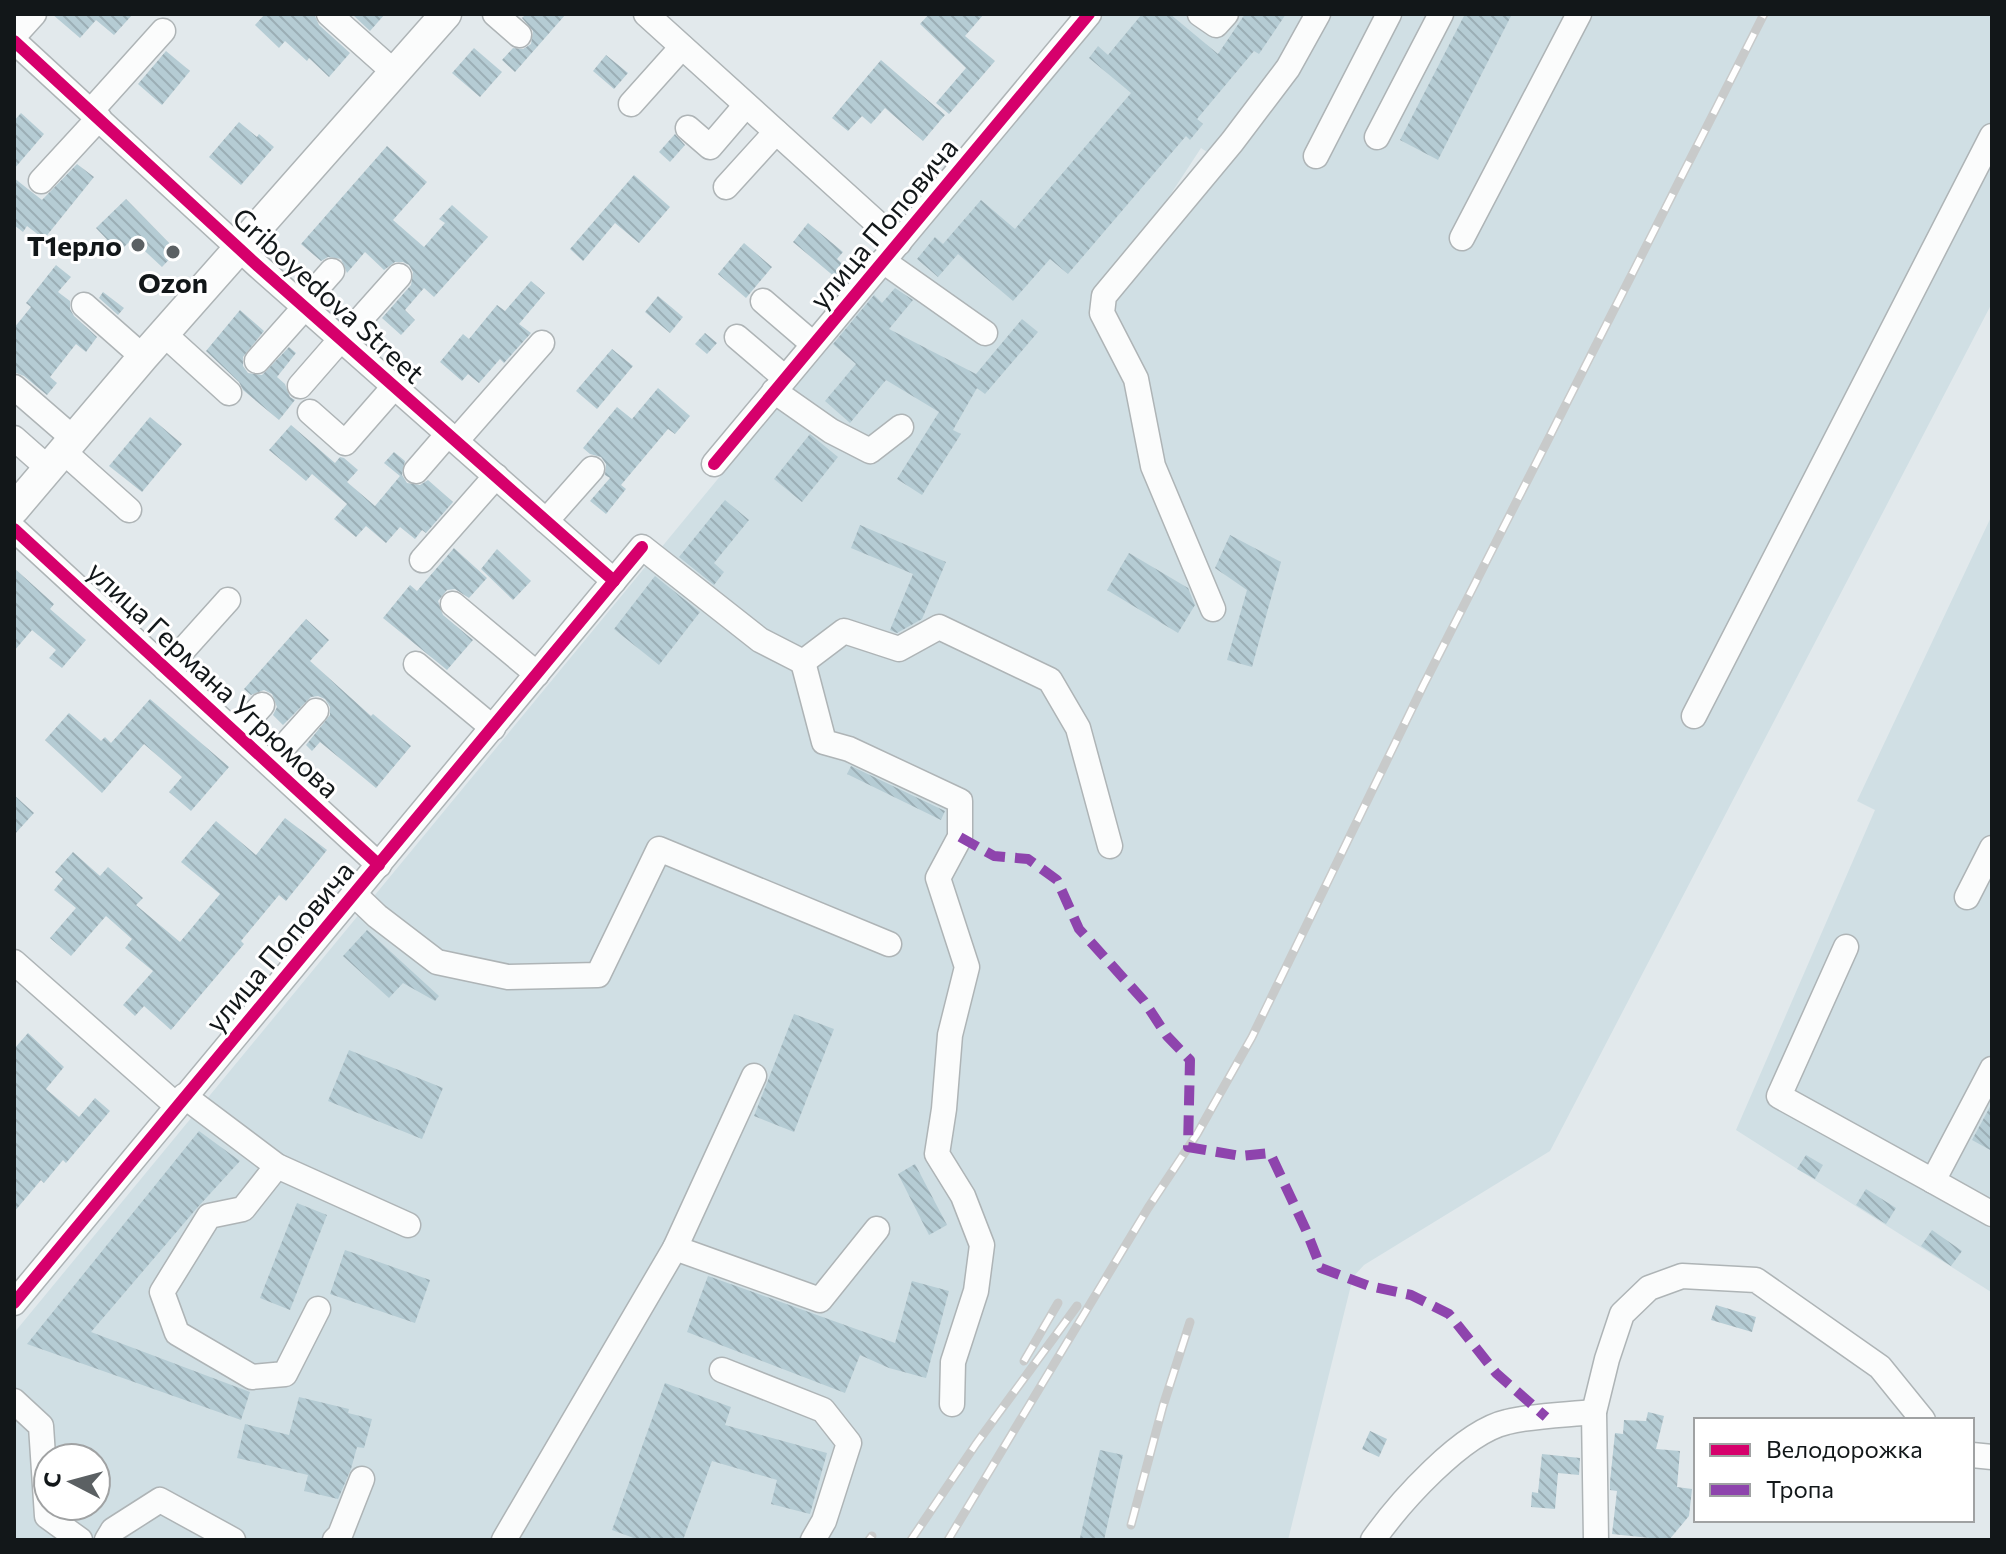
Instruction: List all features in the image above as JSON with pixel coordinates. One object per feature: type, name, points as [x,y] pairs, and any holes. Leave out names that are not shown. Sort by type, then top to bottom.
[{"type":"main road","points":[[14,509],[143,357],[446,14]]},
{"type":"street","points":[[14,38],[34,14]]},
{"type":"street","points":[[329,14],[394,72]]},
{"type":"street","points":[[495,14],[519,35]]},
{"type":"street","points":[[646,14],[776,132],[891,252],[985,333]]},
{"type":"street","name":"улица Поповича","points":[[714,464],[1089,14]]},
{"type":"street","points":[[1200,14],[1216,25],[1226,14]]},
{"type":"street","points":[[1213,609],[1153,466],[1136,379],[1102,313],[1104,296],[1232,142],[1288,68],[1318,14]]},
{"type":"street","points":[[1316,156],[1389,14]]},
{"type":"street","points":[[1377,137],[1441,14]]},
{"type":"street","points":[[1462,238],[1579,14]]},
{"type":"street","points":[[41,181],[163,31]]},
{"type":"street","name":"Griboyedova Street","points":[[14,38],[239,248],[614,581]]},
{"type":"street","points":[[631,104],[682,47]]},
{"type":"street","points":[[688,128],[710,147],[746,105]]},
{"type":"street","points":[[726,187],[776,132]]},
{"type":"street","points":[[1694,716],[1992,136]]},
{"type":"street","points":[[257,361],[332,271]]},
{"type":"street","points":[[300,386],[390,274]]},
{"type":"street","points":[[763,301],[813,344]]},
{"type":"street","points":[[84,305],[143,357]]},
{"type":"street","points":[[164,334],[229,393]]},
{"type":"street","points":[[737,337],[779,384],[831,431],[870,451],[901,427]]},
{"type":"street","points":[[416,471],[452,438],[542,343]]},
{"type":"street","points":[[14,387],[62,453],[129,510]]},
{"type":"street","points":[[310,412],[345,443],[394,387]]},
{"type":"street","points":[[14,438],[62,453]]},
{"type":"street","points":[[546,521],[592,469]]},
{"type":"street","points":[[422,560],[496,476]]},
{"type":"street","name":"улица Германа Угрюмова","points":[[14,529],[379,865]]},
{"type":"street","name":"улица Поповича","points":[[14,1303],[642,547],[760,640],[803,662]]},
{"type":"street","points":[[166,669],[228,600]]},
{"type":"street","points":[[453,604],[537,674]]},
{"type":"street","points":[[952,1404],[953,1362],[976,1291],[982,1245],[963,1196],[937,1154],[950,1035],[967,967],[938,878],[960,837],[960,801],[849,749],[824,742],[803,662],[844,631],[899,649],[939,627],[1050,680],[1078,728],[1110,846]]},
{"type":"street","points":[[416,664],[493,728]]},
{"type":"street","points":[[237,733],[262,705]]},
{"type":"street","points":[[270,762],[316,711]]},
{"type":"street","points":[[1967,897],[1992,848]]},
{"type":"street","points":[[355,895],[437,962],[508,977],[598,975],[659,849],[889,944]]},
{"type":"street","points":[[1846,947],[1779,1096],[1992,1214]]},
{"type":"street","points":[[14,962],[180,1100],[277,1166],[408,1225]]},
{"type":"street","points":[[1933,1181],[1992,1069]]},
{"type":"street","points":[[504,1540],[675,1248],[754,1076]]},
{"type":"street","points":[[277,1166],[243,1209],[209,1216],[162,1292],[177,1333],[252,1377],[285,1374],[318,1309]]},
{"type":"street","points":[[675,1248],[820,1300],[877,1229]]},
{"type":"street","points":[[1596,1540],[1594,1412],[1622,1314],[1649,1288],[1682,1276],[1756,1280],[1880,1367],[1921,1418]]},
{"type":"street","points":[[722,1370],[823,1410],[849,1443],[824,1521],[813,1540]]},
{"type":"street","points":[[14,1401],[41,1426],[47,1516],[80,1540]]},
{"type":"street","points":[[1373,1540],[1396,1508],[1468,1440],[1505,1422],[1594,1412]]},
{"type":"street","points":[[335,1540],[340,1535],[362,1479]]},
{"type":"street","points":[[107,1540],[113,1530],[160,1500],[233,1540]]},
{"type":"shaded area","points":[[1101,14],[1992,14],[1992,303],[1550,1151],[1364,1265],[1353,1277],[1288,1540],[14,1540],[14,1333]],"holes":[[[1201,148],[1213,156],[1142,238]]]},
{"type":"shaded area","points":[[1992,515],[1991,1292],[1736,1130],[1875,810],[1857,801]]},
{"type":"building","points":[[52,14],[133,14],[114,35],[96,20],[80,38]]},
{"type":"building","points":[[265,14],[314,14],[319,25],[350,53],[329,77],[285,41],[279,48],[255,25]]},
{"type":"building","points":[[352,14],[385,14],[370,31]]},
{"type":"building","points":[[526,14],[566,14],[515,72],[502,60],[513,48],[523,49],[531,44],[533,31],[522,18]]},
{"type":"building","points":[[929,14],[984,14],[965,36],[995,61],[949,114],[936,103],[966,68],[920,24]]},
{"type":"building","points":[[1142,14],[1170,14],[1218,54],[1245,14],[1286,14],[1259,54],[1254,51],[1197,119],[1203,124],[1190,140],[1186,136],[1068,274],[1050,259],[1013,301],[958,254],[938,277],[917,259],[935,237],[943,244],[981,200],[1015,229],[1131,93],[1089,58],[1098,46],[1108,55]]},
{"type":"building","points":[[1465,14],[1512,14],[1438,160],[1400,140]]},
{"type":"building","points":[[474,48],[502,72],[480,97],[452,73]]},
{"type":"building","points":[[166,51],[190,71],[162,105],[138,84]]},
{"type":"building","points":[[606,55],[628,73],[614,89],[593,71]]},
{"type":"building","points":[[881,60],[945,115],[923,141],[885,108],[871,124],[862,116],[848,131],[832,118]]},
{"type":"building","points":[[21,113],[44,134],[14,169],[14,121]]},
{"type":"building","points":[[239,122],[274,147],[241,185],[209,157]]},
{"type":"building","points":[[675,134],[685,145],[670,162],[659,152]]},
{"type":"building","points":[[387,146],[427,182],[393,220],[424,247],[445,223],[439,219],[452,205],[488,237],[434,297],[424,288],[405,310],[415,320],[401,335],[382,318],[411,285],[413,272],[409,265],[395,262],[384,270],[365,252],[347,273],[341,259],[328,257],[321,261],[301,244]]},
{"type":"building","points":[[77,164],[94,177],[44,239],[27,226],[23,232],[14,225],[14,178],[42,200]]},
{"type":"building","points":[[634,175],[670,207],[639,243],[615,223],[583,261],[570,249]]},
{"type":"building","points":[[126,199],[177,251],[162,267],[132,239],[119,252],[96,228]]},
{"type":"building","points":[[808,223],[843,252],[837,259],[845,266],[836,278],[793,242]]},
{"type":"building","points":[[744,243],[772,267],[746,298],[718,274]]},
{"type":"building","points":[[56,265],[71,277],[58,292],[70,301],[74,316],[97,337],[86,352],[76,344],[50,377],[57,383],[47,395],[24,376],[14,372],[14,328],[31,307],[26,303]]},
{"type":"building","points":[[531,281],[545,293],[519,324],[531,333],[504,363],[500,359],[479,383],[468,374],[462,381],[440,362],[463,334],[469,339],[497,305],[505,311]]},
{"type":"building","points":[[895,288],[913,300],[889,329],[976,374],[1022,319],[1038,332],[985,394],[977,388],[953,430],[961,434],[922,495],[897,479],[939,412],[886,380],[850,423],[825,401],[856,364],[833,344],[874,295],[882,303]]},
{"type":"building","points":[[103,292],[124,308],[118,315],[99,298]]},
{"type":"building","points":[[658,296],[683,317],[670,333],[645,312]]},
{"type":"building","points":[[240,310],[264,331],[243,357],[243,366],[248,373],[262,375],[289,347],[296,353],[277,377],[295,400],[279,420],[243,390],[239,382],[206,351]]},
{"type":"building","points":[[705,333],[717,343],[707,354],[695,344]]},
{"type":"building","points":[[612,349],[633,366],[597,409],[576,391]]},
{"type":"building","points":[[658,388],[690,416],[675,434],[668,429],[621,485],[626,489],[606,514],[590,501],[610,478],[605,475],[606,464],[601,457],[583,448],[617,407],[632,419]]},
{"type":"building","points":[[150,417],[182,444],[142,492],[109,466]]},
{"type":"building","points":[[291,425],[335,463],[340,457],[344,458],[358,470],[347,482],[375,506],[400,476],[384,463],[394,452],[405,461],[402,475],[407,483],[420,485],[428,480],[453,502],[426,533],[422,530],[415,539],[400,527],[386,543],[366,526],[356,537],[334,519],[347,504],[312,474],[306,481],[269,450]]},
{"type":"building","points":[[810,434],[838,457],[802,502],[774,479]]},
{"type":"building","points":[[725,500],[749,520],[714,563],[724,572],[714,585],[679,557]]},
{"type":"building","points":[[860,525],[946,562],[922,619],[897,633],[890,630],[913,574],[851,548]]},
{"type":"building","points":[[1230,535],[1281,562],[1252,667],[1227,660],[1247,590],[1215,568]]},
{"type":"building","points":[[454,548],[487,578],[469,598],[455,589],[447,590],[438,601],[443,615],[473,640],[447,670],[383,618],[410,585],[417,591]]},
{"type":"building","points":[[497,549],[531,581],[513,600],[481,569]]},
{"type":"building","points":[[1129,553],[1188,588],[1195,605],[1178,633],[1107,590]]},
{"type":"building","points":[[14,568],[54,604],[50,609],[86,640],[62,668],[49,658],[56,650],[32,630],[14,651]]},
{"type":"building","points":[[655,576],[700,612],[659,665],[614,629]]},
{"type":"building","points":[[306,619],[329,640],[310,661],[371,716],[373,714],[411,746],[376,788],[320,742],[312,751],[306,745],[330,715],[325,699],[311,697],[283,725],[273,715],[277,707],[272,694],[264,690],[251,695],[244,689]]},
{"type":"building","points":[[150,699],[229,767],[191,811],[169,792],[182,777],[144,744],[102,793],[45,740],[69,713],[101,741],[105,737],[111,743]]},
{"type":"building","points":[[851,766],[945,811],[941,820],[847,774]]},
{"type":"building","points":[[14,795],[34,813],[14,835]]},
{"type":"building","points":[[285,818],[327,850],[286,901],[279,895],[241,941],[244,944],[171,1030],[144,1006],[135,1016],[123,1005],[153,971],[125,948],[132,939],[106,916],[71,956],[50,938],[76,908],[54,890],[63,879],[55,872],[73,852],[100,876],[108,867],[143,898],[136,905],[180,942],[220,894],[181,862],[216,821],[256,855]]},
{"type":"building","points":[[367,930],[439,996],[435,1001],[403,983],[389,998],[343,956]]},
{"type":"building","points":[[794,1014],[834,1029],[794,1132],[754,1116]]},
{"type":"building","points":[[28,1033],[64,1067],[46,1089],[79,1117],[95,1098],[110,1111],[66,1163],[63,1160],[44,1183],[41,1180],[14,1212],[14,1049]]},
{"type":"building","points":[[349,1050],[443,1088],[422,1139],[328,1101]]},
{"type":"building","points":[[1992,1103],[1992,1151],[1972,1140]]},
{"type":"building","points":[[199,1131],[240,1161],[91,1332],[250,1392],[241,1420],[27,1344]]},
{"type":"building","points":[[1806,1155],[1823,1165],[1815,1179],[1797,1169]]},
{"type":"building","points":[[915,1164],[947,1225],[929,1235],[898,1174]]},
{"type":"building","points":[[1866,1189],[1896,1208],[1886,1224],[1856,1205]]},
{"type":"building","points":[[297,1203],[327,1215],[290,1310],[260,1298]]},
{"type":"building","points":[[1932,1230],[1962,1251],[1951,1266],[1921,1246]]},
{"type":"building","points":[[345,1250],[430,1280],[415,1323],[330,1294]]},
{"type":"building","points":[[708,1276],[895,1343],[912,1281],[949,1291],[926,1378],[889,1368],[860,1355],[845,1393],[687,1332]]},
{"type":"building","points":[[1716,1305],[1756,1317],[1752,1332],[1711,1320]]},
{"type":"building","points":[[665,1383],[731,1407],[725,1425],[827,1453],[810,1514],[771,1504],[777,1480],[712,1461],[683,1540],[639,1540],[612,1530]]},
{"type":"building","points":[[299,1397],[349,1409],[348,1413],[372,1419],[364,1448],[357,1447],[338,1499],[304,1491],[308,1475],[237,1458],[245,1424],[289,1435]]},
{"type":"building","points":[[1648,1412],[1664,1416],[1656,1449],[1680,1451],[1677,1487],[1692,1489],[1689,1516],[1669,1540],[1612,1534],[1617,1491],[1610,1490],[1615,1433],[1623,1434],[1624,1420],[1646,1421]]},
{"type":"building","points":[[1370,1431],[1387,1439],[1379,1457],[1362,1449]]},
{"type":"building","points":[[1100,1450],[1123,1455],[1104,1540],[1089,1540],[1080,1538]]},
{"type":"building","points":[[1542,1454],[1580,1458],[1579,1475],[1558,1473],[1555,1509],[1531,1507],[1532,1492],[1538,1493]]},
{"type":"railway","points":[[948,1540],[1148,1208],[1197,1134],[1252,1037],[1424,684],[1764,14]]},
{"type":"railway","points":[[1024,1361],[1058,1303]]},
{"type":"railway","points":[[911,1540],[976,1444],[1077,1306]]},
{"type":"railway","points":[[1131,1525],[1163,1406],[1190,1322]]},
{"type":"railway","points":[[869,1540],[872,1536]]},
{"type":"marked path","points":[[960,837],[994,856],[1028,859],[1057,880],[1079,929],[1144,1001],[1167,1036],[1190,1060],[1188,1147],[1241,1156],[1270,1153],[1321,1268],[1369,1286],[1411,1295],[1449,1314],[1496,1373],[1546,1417]]},
{"type":"cycle path","points":[[714,464],[1089,14]]},
{"type":"cycle path","points":[[14,41],[258,266],[614,581]]},
{"type":"cycle path","points":[[14,529],[379,865]]},
{"type":"cycle path","points":[[14,1303],[642,547]]},
{"type":"place","name":"Т1ерло","points":[[138,245]]},
{"type":"place","name":"Ozon","points":[[173,252]]}]
